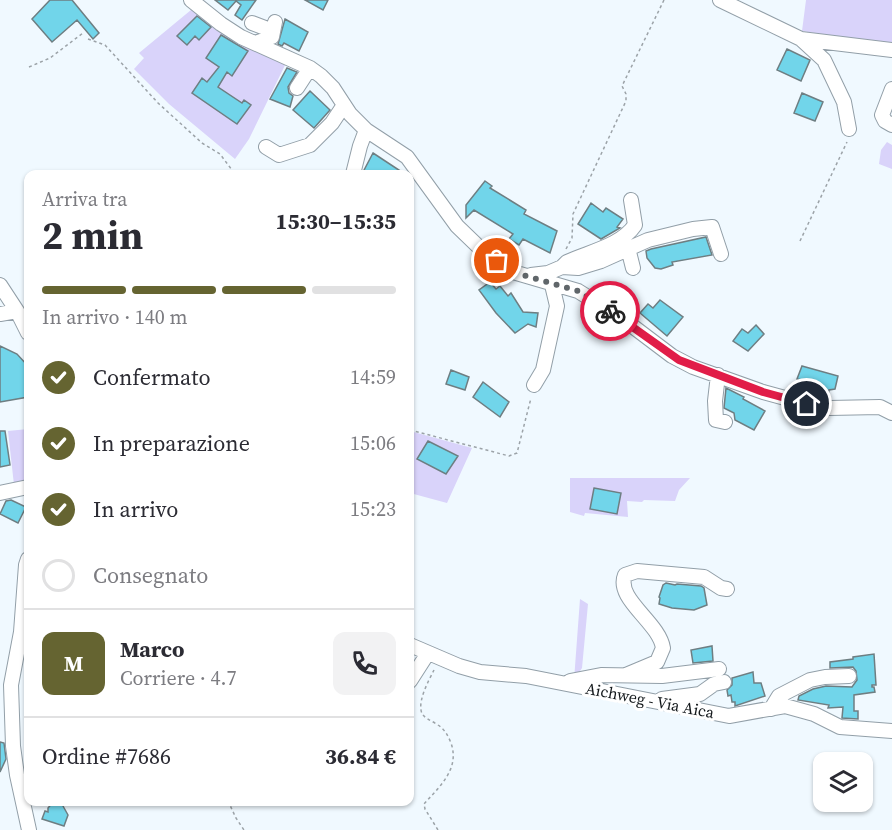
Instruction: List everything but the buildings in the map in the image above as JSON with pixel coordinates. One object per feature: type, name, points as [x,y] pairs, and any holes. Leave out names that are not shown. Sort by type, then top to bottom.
[{"type":"street","points":[[191,0],[241,37],[310,68],[321,76],[366,130],[407,157],[457,226],[485,253],[513,272],[578,291],[622,319],[672,356],[698,368],[763,392],[807,404],[829,408],[880,407],[892,413]]},
{"type":"street","points":[[720,0],[801,39],[824,60],[844,102],[849,129]]},
{"type":"street","points":[[252,23],[263,29],[274,26],[272,37],[255,43]]},
{"type":"street","points":[[801,39],[892,50]]},
{"type":"street","points":[[297,88],[310,68]]},
{"type":"street","points":[[892,89],[882,115],[885,121],[892,125]]},
{"type":"street","points":[[266,147],[279,155],[310,145],[332,123],[344,105]]},
{"type":"street","points":[[354,170],[366,130]]},
{"type":"street","points":[[523,275],[548,273],[567,262],[614,243],[631,231],[635,225],[632,200]]},
{"type":"street","points":[[557,269],[578,268],[669,233],[712,227],[721,254]]},
{"type":"street","points":[[628,248],[633,268]]},
{"type":"street","points":[[0,285],[24,325]]},
{"type":"street","points":[[534,385],[543,370],[557,306],[552,285]]},
{"type":"street","points":[[0,314],[17,311]]},
{"type":"street","points":[[718,375],[714,401],[716,420],[725,422]]},
{"type":"street","points":[[0,493],[24,489]]},
{"type":"street","points":[[626,675],[657,662],[663,648],[657,632],[627,596],[623,588],[625,575],[633,570],[704,577],[721,588],[727,589]]},
{"type":"street","points":[[24,592],[21,632],[11,685],[13,746],[24,794]]},
{"type":"street","name":"Aichweg - Via Aica","points":[[414,647],[480,672],[526,676],[729,716],[785,706],[814,714],[840,727],[892,731]]},
{"type":"street","points":[[414,677],[434,656]]},
{"type":"street","points":[[559,683],[601,675],[662,676],[719,669]]},
{"type":"street","points":[[771,709],[779,696],[810,680],[849,676]]},
{"type":"street","points":[[658,702],[664,698],[700,694],[714,684],[725,687]]},
{"type":"street","points":[[26,806],[28,830]]},
{"type":"path","points":[[557,269],[572,238],[573,214],[626,101],[626,94],[622,86],[664,0]]},
{"type":"path","points":[[28,67],[50,58],[82,33]]},
{"type":"path","points":[[88,39],[105,45],[158,103],[202,143],[220,154],[232,170]]},
{"type":"path","points":[[800,241],[846,143],[849,129]]},
{"type":"path","points":[[414,431],[508,456],[517,453],[534,385]]},
{"type":"path","points":[[434,656],[421,704],[421,712],[424,717],[442,728],[447,734],[452,745],[454,761],[441,785],[424,804],[438,830]]},
{"type":"path","points":[[230,806],[244,830]]},
{"type":"shaded area","points":[[806,0],[892,0],[892,46],[802,31]]},
{"type":"shaded area","points":[[197,5],[288,59],[249,139],[235,159],[169,104],[134,69],[144,58],[139,53]]},
{"type":"shaded area","points":[[887,142],[892,145],[892,169],[879,164],[881,150]]},
{"type":"shaded area","points":[[24,429],[24,484],[14,485],[8,431]]},
{"type":"shaded area","points":[[414,432],[472,448],[447,503],[414,494]]},
{"type":"shaded area","points":[[570,478],[690,478],[679,490],[675,501],[627,501],[628,517],[585,513],[584,516],[570,512]]},
{"type":"shaded area","points":[[580,599],[588,604],[582,668],[574,680]]},
{"type":"way so far","points":[[497,261],[513,272],[578,291],[610,311]]},
{"type":"route","points":[[610,311],[672,356],[693,367],[763,392],[807,404]]}]
